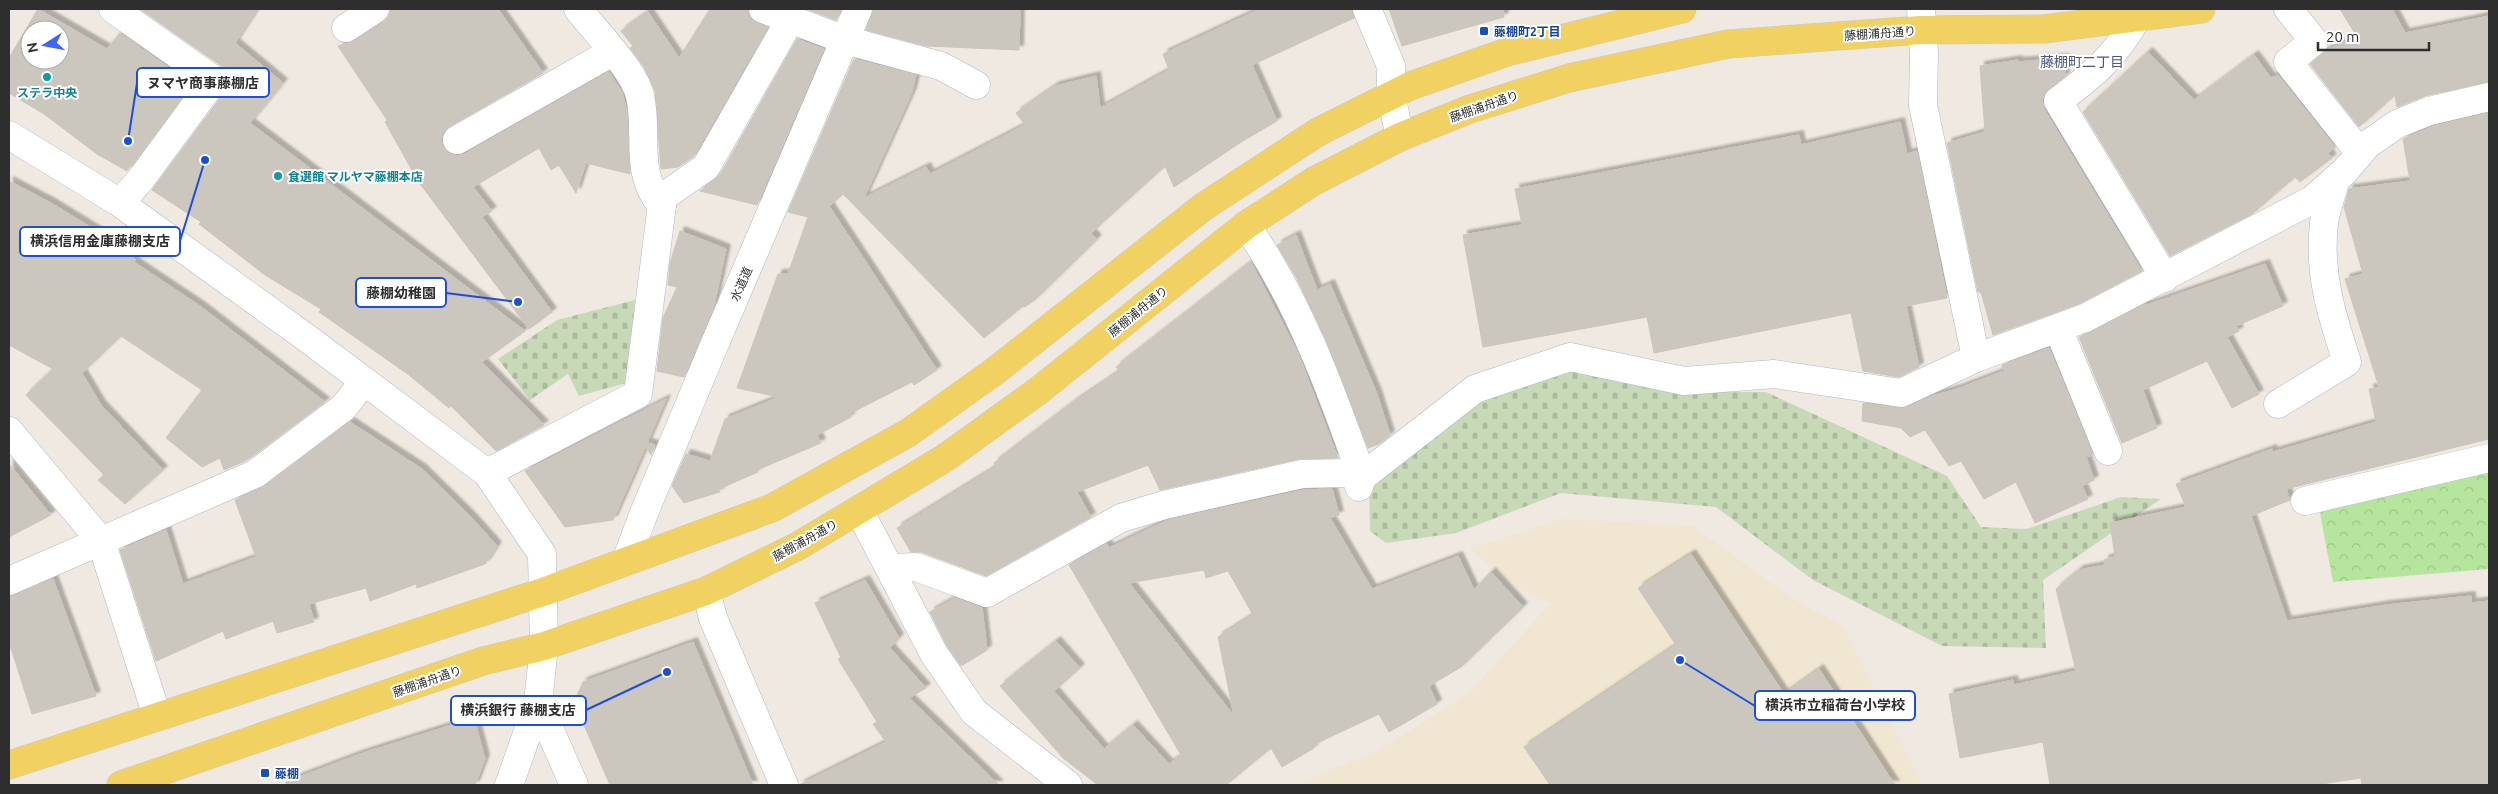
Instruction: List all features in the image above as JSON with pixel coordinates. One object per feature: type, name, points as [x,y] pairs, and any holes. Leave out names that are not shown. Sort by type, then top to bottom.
[{"type":"main road","name":"藤棚浦舟通り","points":[[121,785],[483,662],[544,646],[706,591],[798,546],[945,458],[1038,391],[1246,225],[1314,181],[1400,137],[1470,109],[1569,78],[1728,44],[1921,20],[2044,28],[2202,9]]},
{"type":"main road","points":[[9,765],[543,592],[772,508],[908,433],[995,371],[1203,207],[1318,132],[1391,95],[1507,52],[1670,10]]},
{"type":"street","points":[[346,28],[375,9]]},
{"type":"street","points":[[578,9],[634,80],[640,96],[644,173],[653,195],[662,206]]},
{"type":"street","points":[[763,9],[845,40],[941,66],[976,85]]},
{"type":"street","name":"水道道","points":[[626,561],[644,512],[858,9]]},
{"type":"street","points":[[1367,9],[1390,66],[1391,95],[1400,137]]},
{"type":"street","points":[[2288,9],[2314,41],[2288,62],[2360,153]]},
{"type":"street","points":[[120,204],[214,80],[123,12]]},
{"type":"street","points":[[2137,18],[2122,44],[2099,70],[2058,101],[2165,278]]},
{"type":"street","points":[[486,473],[638,394],[663,197],[706,167],[790,20]]},
{"type":"street","points":[[1921,20],[1924,53],[1923,105],[1976,358]]},
{"type":"street","points":[[457,140],[612,52]]},
{"type":"street","points":[[1360,482],[1475,389],[1570,357],[1684,381],[1774,374],[1900,393],[1976,358],[2085,318],[2312,200],[2336,179],[2368,144],[2397,124],[2429,111],[2489,97]]},
{"type":"street","points":[[9,135],[120,204],[364,381],[486,473],[542,554],[544,646],[538,703],[509,785]]},
{"type":"street","points":[[2278,404],[2348,362],[2327,299],[2323,261],[2324,222],[2336,179]]},
{"type":"street","points":[[1246,225],[1260,246],[1300,319],[1319,359],[1360,482]]},
{"type":"street","points":[[2058,328],[2108,451]]},
{"type":"street","points":[[9,581],[255,474],[344,408],[364,381]]},
{"type":"street","points":[[9,431],[101,541],[157,716]]},
{"type":"street","points":[[2305,501],[2489,458]]},
{"type":"street","points":[[890,568],[916,566],[987,593],[1121,518],[1164,505],[1302,474],[1344,473],[1360,482]]},
{"type":"street","points":[[859,510],[934,654],[974,712],[1068,785]]},
{"type":"street","points":[[706,591],[713,618],[784,785]]},
{"type":"street","points":[[538,703],[574,785]]},
{"type":"shaded area","points":[[1563,519],[1692,526],[1801,604],[1843,625],[1923,785],[1296,785],[1377,751],[1467,695],[1551,603],[1518,588],[1470,549]]},
{"type":"green space","points":[[635,300],[630,382],[579,396],[568,374],[530,400],[498,359],[557,320]]},
{"type":"green space","points":[[1568,370],[1674,392],[1766,392],[1947,476],[1981,527],[2027,529],[2121,497],[2161,499],[2043,580],[2046,648],[1942,646],[1813,580],[1716,507],[1561,493],[1456,533],[1386,543],[1370,531],[1369,484],[1476,398]]},
{"type":"green space","points":[[2489,469],[2489,569],[2333,582],[2319,508]]},
{"type":"building","points":[[38,9],[57,20],[31,20]]},
{"type":"building","points":[[140,9],[257,9],[235,43],[283,83],[250,123],[525,331],[482,362],[544,425],[496,451],[451,406],[449,408],[409,375],[319,312],[321,309],[265,275],[199,224],[201,222],[152,190],[227,89],[230,81],[228,73],[223,67]]},
{"type":"building","points":[[391,9],[498,9],[543,73],[449,127],[443,133],[441,140],[444,148],[450,154],[457,156],[465,154],[609,72],[622,92],[627,112],[630,174],[586,163],[576,193],[559,165],[551,170],[539,148],[473,187],[492,211],[482,217],[552,312],[529,329],[418,181],[385,122],[387,120],[338,46],[355,41],[384,22],[389,16]]},
{"type":"building","points":[[710,9],[748,9],[751,19],[768,27],[694,156],[678,167],[661,169],[655,91],[644,67],[630,48],[633,46],[621,31],[648,12],[679,58]]},
{"type":"building","points":[[807,9],[841,9],[836,20]]},
{"type":"building","points":[[873,9],[1020,9],[1019,50],[926,46],[866,30]]},
{"type":"building","points":[[1260,9],[1352,9],[1354,18],[1252,65],[1277,121],[1241,142],[1174,187],[1165,166],[1091,233],[1097,239],[1036,299],[1025,307],[1023,306],[984,338],[843,194],[829,206],[937,370],[914,385],[912,382],[849,414],[851,417],[817,435],[821,443],[757,470],[758,472],[719,489],[720,492],[684,503],[672,486],[686,454],[710,461],[725,419],[779,397],[737,388],[778,274],[788,274],[808,217],[788,212],[854,59],[916,75],[912,92],[864,198],[926,167],[930,174],[1025,125],[1016,113],[1055,86],[1096,76],[1100,108],[1169,70],[1163,54]]},
{"type":"building","points":[[1389,9],[1503,9],[1504,17],[1402,46]]},
{"type":"building","points":[[2340,9],[2392,9],[2405,33],[2489,16],[2489,82],[2425,96],[2397,107],[2395,95],[2359,127],[2310,64],[2325,51],[2357,37]]},
{"type":"building","points":[[70,28],[107,49],[120,33],[192,84],[127,171],[97,154],[44,114],[9,93],[9,58],[20,39],[20,70],[70,70]]},
{"type":"building","points":[[797,39],[824,49],[757,205],[700,191],[720,175]]},
{"type":"building","points":[[2148,52],[2194,100],[2254,55],[2271,78],[2278,75],[2335,147],[2328,153],[2332,158],[2300,182],[2295,177],[2252,214],[2170,256],[2083,112]]},
{"type":"building","points":[[2064,58],[2065,76],[2044,94],[2042,101],[2044,109],[2142,271],[2079,304],[1993,335],[1981,292],[1978,292],[1947,143],[1985,132],[1980,66],[2018,60],[2018,62]]},
{"type":"building","points":[[2489,113],[2489,439],[2286,489],[2290,500],[2251,516],[2287,621],[2386,605],[2471,596],[2471,603],[2489,601],[2489,785],[2362,785],[2361,778],[2315,785],[2050,785],[2043,742],[1960,758],[1949,694],[2013,680],[2014,685],[2076,671],[2056,589],[2079,570],[2105,565],[2104,560],[2115,556],[2110,523],[2186,507],[2176,484],[2272,449],[2273,452],[2376,422],[2369,389],[2379,387],[2345,279],[2363,274],[2344,207],[2349,189],[2410,181],[2403,139],[2434,126]]},
{"type":"building","points":[[1900,122],[1907,154],[1917,151],[1947,298],[1906,306],[1919,367],[1899,377],[1863,371],[1851,313],[1654,353],[1647,317],[1483,347],[1463,235],[1522,225],[1515,189],[1799,135],[1801,145]]},
{"type":"building","points":[[9,181],[51,203],[105,236],[104,238],[136,260],[134,262],[200,306],[325,402],[247,460],[224,470],[220,458],[202,467],[166,438],[202,390],[121,336],[82,373],[101,405],[163,470],[125,504],[98,480],[104,475],[26,395],[53,369],[9,345]]},
{"type":"building","points":[[680,231],[726,249],[714,306],[684,377],[657,371],[663,318],[677,287],[668,285],[670,263]]},
{"type":"building","points":[[1296,235],[1317,290],[1330,284],[1377,394],[1390,435],[1379,444],[1368,448],[1326,340],[1296,277],[1277,245]]},
{"type":"building","points":[[1251,262],[1298,353],[1338,458],[1299,459],[1160,490],[1148,465],[1077,492],[1091,517],[986,576],[921,552],[911,552],[897,528],[996,467],[994,463],[1074,402],[1120,371],[1116,367]]},
{"type":"building","points":[[2265,264],[2283,306],[2236,326],[2239,331],[2227,337],[2259,394],[2232,408],[2207,361],[2143,390],[2157,428],[2122,443],[2079,337],[2146,304],[2144,306]]},
{"type":"building","points":[[2049,348],[2093,455],[2086,457],[2094,480],[2082,486],[2088,499],[2035,523],[2016,482],[1984,499],[1961,461],[1949,466],[1925,430],[1910,437],[1901,428],[1862,421],[1863,403],[1899,408],[1908,407],[1932,396],[1957,389],[2004,371],[2002,365]]},
{"type":"building","points":[[666,399],[647,443],[655,445],[651,455],[646,446],[613,520],[565,527],[525,471]]},
{"type":"building","points":[[350,422],[422,469],[470,516],[497,546],[485,564],[417,588],[416,584],[370,601],[366,588],[309,604],[314,622],[277,633],[273,621],[226,639],[223,631],[156,661],[120,550],[166,530],[183,584],[256,557],[235,500],[264,486]]},
{"type":"building","points":[[9,464],[51,515],[9,537]]},
{"type":"building","points":[[1332,489],[1339,515],[1330,518],[1372,589],[1458,556],[1474,590],[1491,572],[1523,607],[1461,667],[1429,686],[1437,704],[1389,732],[1379,714],[1313,745],[1314,748],[1282,767],[1271,748],[1226,785],[1098,785],[1063,758],[1000,686],[1056,641],[1080,668],[1054,691],[1104,749],[1133,725],[1169,764],[1181,755],[1069,565],[1107,544],[1109,548],[1168,520],[1304,490]],"holes":[[[1204,570],[1206,578],[1228,571],[1253,615],[1218,637],[1234,716],[1129,583]]]},
{"type":"building","points":[[1691,554],[1784,694],[1819,669],[1895,785],[1550,785],[1524,747],[1676,645],[1638,588]]},
{"type":"building","points":[[53,579],[96,696],[32,714],[9,642],[9,596]]},
{"type":"building","points":[[865,580],[899,638],[890,648],[926,688],[909,698],[999,785],[799,785],[886,742],[873,724],[877,722],[838,659],[841,658],[815,603]]},
{"type":"building","points":[[955,598],[982,608],[987,650],[961,666],[947,646],[930,612]]},
{"type":"building","points":[[693,642],[753,785],[610,785],[574,702],[583,682]]},
{"type":"building","points":[[474,718],[485,759],[475,785],[286,785],[286,782],[360,754]]},
{"type":"place","name":"藤棚町2丁目","points":[[1484,31]]},
{"type":"place","name":"ステラ中央","points":[[47,77]]},
{"type":"place","name":"ヌマヤ商事藤棚店","points":[[128,141]]},
{"type":"place","name":"横浜信用金庫藤棚支店","points":[[205,160]]},
{"type":"place","name":"食選館 マルヤマ藤棚本店","points":[[278,176]]},
{"type":"place","name":"藤棚幼稚園","points":[[518,302]]},
{"type":"place","name":"横浜市立稲荷台小学校","points":[[1680,660]]},
{"type":"place","name":"横浜銀行 藤棚支店","points":[[667,672]]},
{"type":"place","name":"藤棚","points":[[265,773]]},
{"type":"district","name":"藤棚町二丁目","points":[[2082,62]]}]
